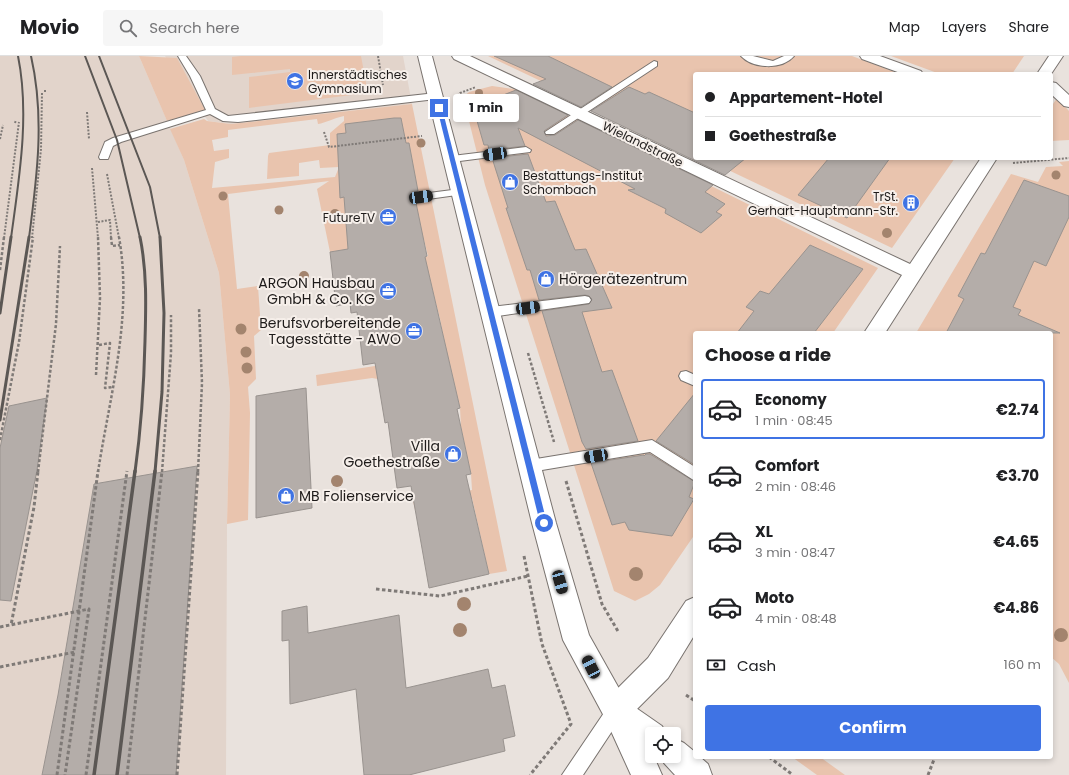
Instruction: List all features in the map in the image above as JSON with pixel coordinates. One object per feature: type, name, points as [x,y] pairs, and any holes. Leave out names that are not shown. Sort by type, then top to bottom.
[{"type":"street","points":[[425,56],[544,523],[577,640],[598,681],[616,710],[647,775]]},
{"type":"street","name":"Wielandstraße","points":[[460,56],[913,274]]},
{"type":"street","points":[[867,56],[911,72]]},
{"type":"street","points":[[1045,72],[1056,56]]},
{"type":"street","points":[[1053,88],[1069,103]]},
{"type":"street","points":[[875,331],[988,160]]},
{"type":"street","points":[[616,710],[658,668],[693,613]]},
{"type":"street","points":[[616,710],[645,731]]},
{"type":"street","points":[[681,760],[697,775]]},
{"type":"lane","points":[[182,56],[195,76],[211,111],[226,119],[238,119],[436,96]]},
{"type":"lane","points":[[745,56],[766,64],[782,62],[790,56]]},
{"type":"lane","points":[[550,132],[580,114],[654,64]]},
{"type":"lane","points":[[104,157],[109,144],[117,140],[211,111]]},
{"type":"lane","points":[[451,156],[509,145]]},
{"type":"lane","points":[[451,156],[526,150]]},
{"type":"lane","points":[[421,197],[460,192]]},
{"type":"lane","points":[[491,312],[585,300]]},
{"type":"lane","points":[[530,466],[652,446],[693,474]]},
{"type":"lane","points":[[572,775],[616,710]]},
{"type":"path","points":[[378,56],[386,102]]},
{"type":"path","points":[[0,440],[13,382],[28,277],[43,132],[44,92]]},
{"type":"path","points":[[87,112],[89,140]]},
{"type":"path","points":[[0,270],[20,122]]},
{"type":"path","points":[[0,139],[3,125]]},
{"type":"path","points":[[324,132],[329,147],[424,135]]},
{"type":"path","points":[[57,775],[75,652],[97,477],[113,387],[124,306],[123,269],[120,245],[104,157]]},
{"type":"path","points":[[1053,159],[1069,158]]},
{"type":"path","points":[[1013,163],[1047,160]]},
{"type":"path","points":[[92,162],[97,222],[99,345],[96,375]]},
{"type":"path","points":[[97,222],[110,220],[112,246],[120,245]]},
{"type":"path","points":[[15,624],[11,625],[34,506],[56,324],[60,246]]},
{"type":"path","points":[[177,775],[202,383],[199,308]]},
{"type":"path","points":[[516,310],[602,604],[619,633]]},
{"type":"path","points":[[127,775],[162,472],[171,315]]},
{"type":"path","points":[[99,345],[110,344],[106,388],[113,387]]},
{"type":"path","points":[[86,775],[126,471]]},
{"type":"path","points":[[376,589],[440,596],[528,576]]},
{"type":"path","points":[[0,627],[89,609],[65,775]]},
{"type":"path","points":[[0,668],[75,652]]},
{"type":"path","points":[[686,695],[693,700]]},
{"type":"path","points":[[530,775],[571,724]]},
{"type":"path","points":[[772,759],[793,775]]},
{"type":"path","points":[[928,775],[934,759]]},
{"type":"shaded area","points":[[0,56],[139,56],[184,160],[219,273],[230,395],[227,524],[226,775],[0,775]]},
{"type":"shaded area","points":[[139,56],[177,58],[205,110],[167,121]]},
{"type":"shaded area","name":"Innerstädtisches Gymnasium","points":[[165,56],[403,56],[412,104],[231,124],[208,121]]},
{"type":"shaded area","points":[[361,56],[368,93],[249,108],[249,77],[290,72],[290,69],[232,75],[232,57]]},
{"type":"shaded area","points":[[488,56],[852,56],[895,72],[693,72],[693,153]]},
{"type":"shaded area","points":[[891,56],[1024,56],[1013,72],[935,72]]},
{"type":"shaded area","points":[[492,86],[514,89],[878,268],[834,331],[693,331],[693,537],[660,585],[649,594],[635,601],[614,591],[485,185],[463,97],[469,92]]},
{"type":"shaded area","points":[[1057,98],[1069,111],[1069,140],[1053,141],[1053,104]]},
{"type":"shaded area","points":[[412,104],[507,571],[489,574],[472,498],[415,510],[413,501],[472,490],[471,474],[461,427],[460,408],[450,365],[378,379],[372,378],[317,386],[316,375],[447,355],[440,319],[424,257],[428,256],[424,240],[388,246],[387,243],[330,252],[317,189],[329,181],[228,194],[237,289],[258,286],[261,330],[254,336],[256,379],[248,387],[250,413],[248,520],[227,524],[230,395],[219,273],[184,160],[170,129],[204,119],[207,121],[231,124]],"holes":[[[344,116],[344,121],[330,133],[330,145],[269,153],[268,156],[267,179],[299,176],[299,163],[319,160],[320,168],[339,167],[335,177],[212,188],[215,162],[229,158],[229,149],[214,151],[212,140],[228,137],[228,130],[317,119],[318,124]]]},
{"type":"shaded area","points":[[707,160],[954,160],[892,248]]},
{"type":"shaded area","points":[[1069,161],[1069,683],[1059,664],[1053,659],[1053,331],[917,331],[1011,174],[1038,182],[1046,167],[1063,166],[1059,162]]},
{"type":"shaded area","points":[[795,759],[823,759],[845,775],[817,775]]},
{"type":"building","points":[[494,56],[548,56],[612,87],[581,107],[533,84],[546,79]]},
{"type":"building","points":[[629,87],[645,94],[649,92],[693,112],[693,160],[591,111]]},
{"type":"building","points":[[516,90],[568,115],[544,131],[546,136],[555,135],[578,120],[713,185],[705,192],[725,204],[716,212],[722,215],[701,233],[665,213],[666,209],[628,190],[635,189],[518,128],[525,146],[489,150],[488,145],[484,145],[473,107]]},
{"type":"building","points":[[401,118],[406,143],[409,143],[418,191],[414,192],[427,256],[425,257],[460,408],[457,409],[471,474],[466,475],[489,574],[429,588],[411,486],[397,488],[388,422],[385,423],[375,363],[363,365],[357,312],[351,313],[350,303],[336,306],[330,252],[348,249],[344,197],[340,198],[337,134],[346,133],[345,124]]},
{"type":"building","points":[[528,154],[546,202],[555,201],[575,250],[586,249],[612,308],[582,312],[602,372],[612,370],[638,441],[586,449],[582,442],[542,311],[589,304],[592,299],[585,295],[539,300],[530,270],[527,270],[506,208],[508,208],[492,158]]},
{"type":"building","points":[[694,160],[744,160],[725,175]]},
{"type":"building","points":[[827,160],[889,160],[847,218],[798,195]]},
{"type":"building","points":[[1024,180],[1069,196],[1069,217],[1046,266],[1034,261],[1013,307],[1021,310],[1018,315],[1060,333],[1053,333],[1053,331],[947,331],[964,299],[958,296],[981,253],[985,254]]},
{"type":"building","points":[[810,245],[863,269],[816,331],[739,331],[754,311],[746,307],[760,291],[769,294]]},
{"type":"building","points":[[306,388],[312,508],[256,518],[256,396]]},
{"type":"building","points":[[693,395],[693,464],[656,441]]},
{"type":"building","points":[[47,398],[37,470],[11,601],[0,600],[0,448],[9,406]]},
{"type":"building","points":[[646,454],[650,454],[693,481],[693,487],[689,497],[693,499],[693,501],[672,536],[629,530],[625,522],[612,525],[591,463],[644,456]]},
{"type":"building","points":[[197,466],[176,775],[42,775],[58,695],[94,484]]},
{"type":"building","points":[[307,606],[308,633],[399,615],[406,688],[488,669],[492,688],[505,685],[515,736],[503,739],[505,751],[409,775],[364,775],[356,689],[290,704],[289,640],[282,641],[282,611]]},
{"type":"railway","points":[[11,238],[20,170],[23,124],[23,101],[18,56]]},
{"type":"railway","points":[[29,238],[37,170],[39,124],[38,102],[31,56]]},
{"type":"railway","points":[[85,56],[117,140],[140,238]]},
{"type":"railway","points":[[99,56],[150,187],[160,238]]},
{"type":"railway","points":[[0,313],[11,237]]},
{"type":"railway","points":[[0,420],[29,237]]},
{"type":"railway","points":[[135,472],[142,407],[146,302],[145,276],[140,237]]},
{"type":"railway","points":[[155,472],[162,392],[164,313],[160,237]]},
{"type":"railway","points":[[94,775],[135,471]]},
{"type":"railway","points":[[117,775],[155,471]]},
{"type":"place","name":"Innerstädtisches Gymnasium","points":[[295,81]]},
{"type":"place","name":"Bestattungs-Institut Schombach","points":[[510,182]]},
{"type":"place","name":"TrSt. Gerhart-Hauptmann-Str.","points":[[911,203]]},
{"type":"place","name":"FutureTV","points":[[388,217]]},
{"type":"place","name":"Hörgerätezentrum","points":[[546,279]]},
{"type":"place","name":"ARGON Hausbau GmbH & Co. KG","points":[[388,291]]},
{"type":"place","name":"Berufsvorbereitende Tagesstätte - AWO","points":[[414,331]]},
{"type":"place","name":"Villa Goethestraße","points":[[453,454]]},
{"type":"place","name":"MB Folienservice","points":[[286,496]]},
{"type":"route","points":[[439,108],[544,523]]}]
